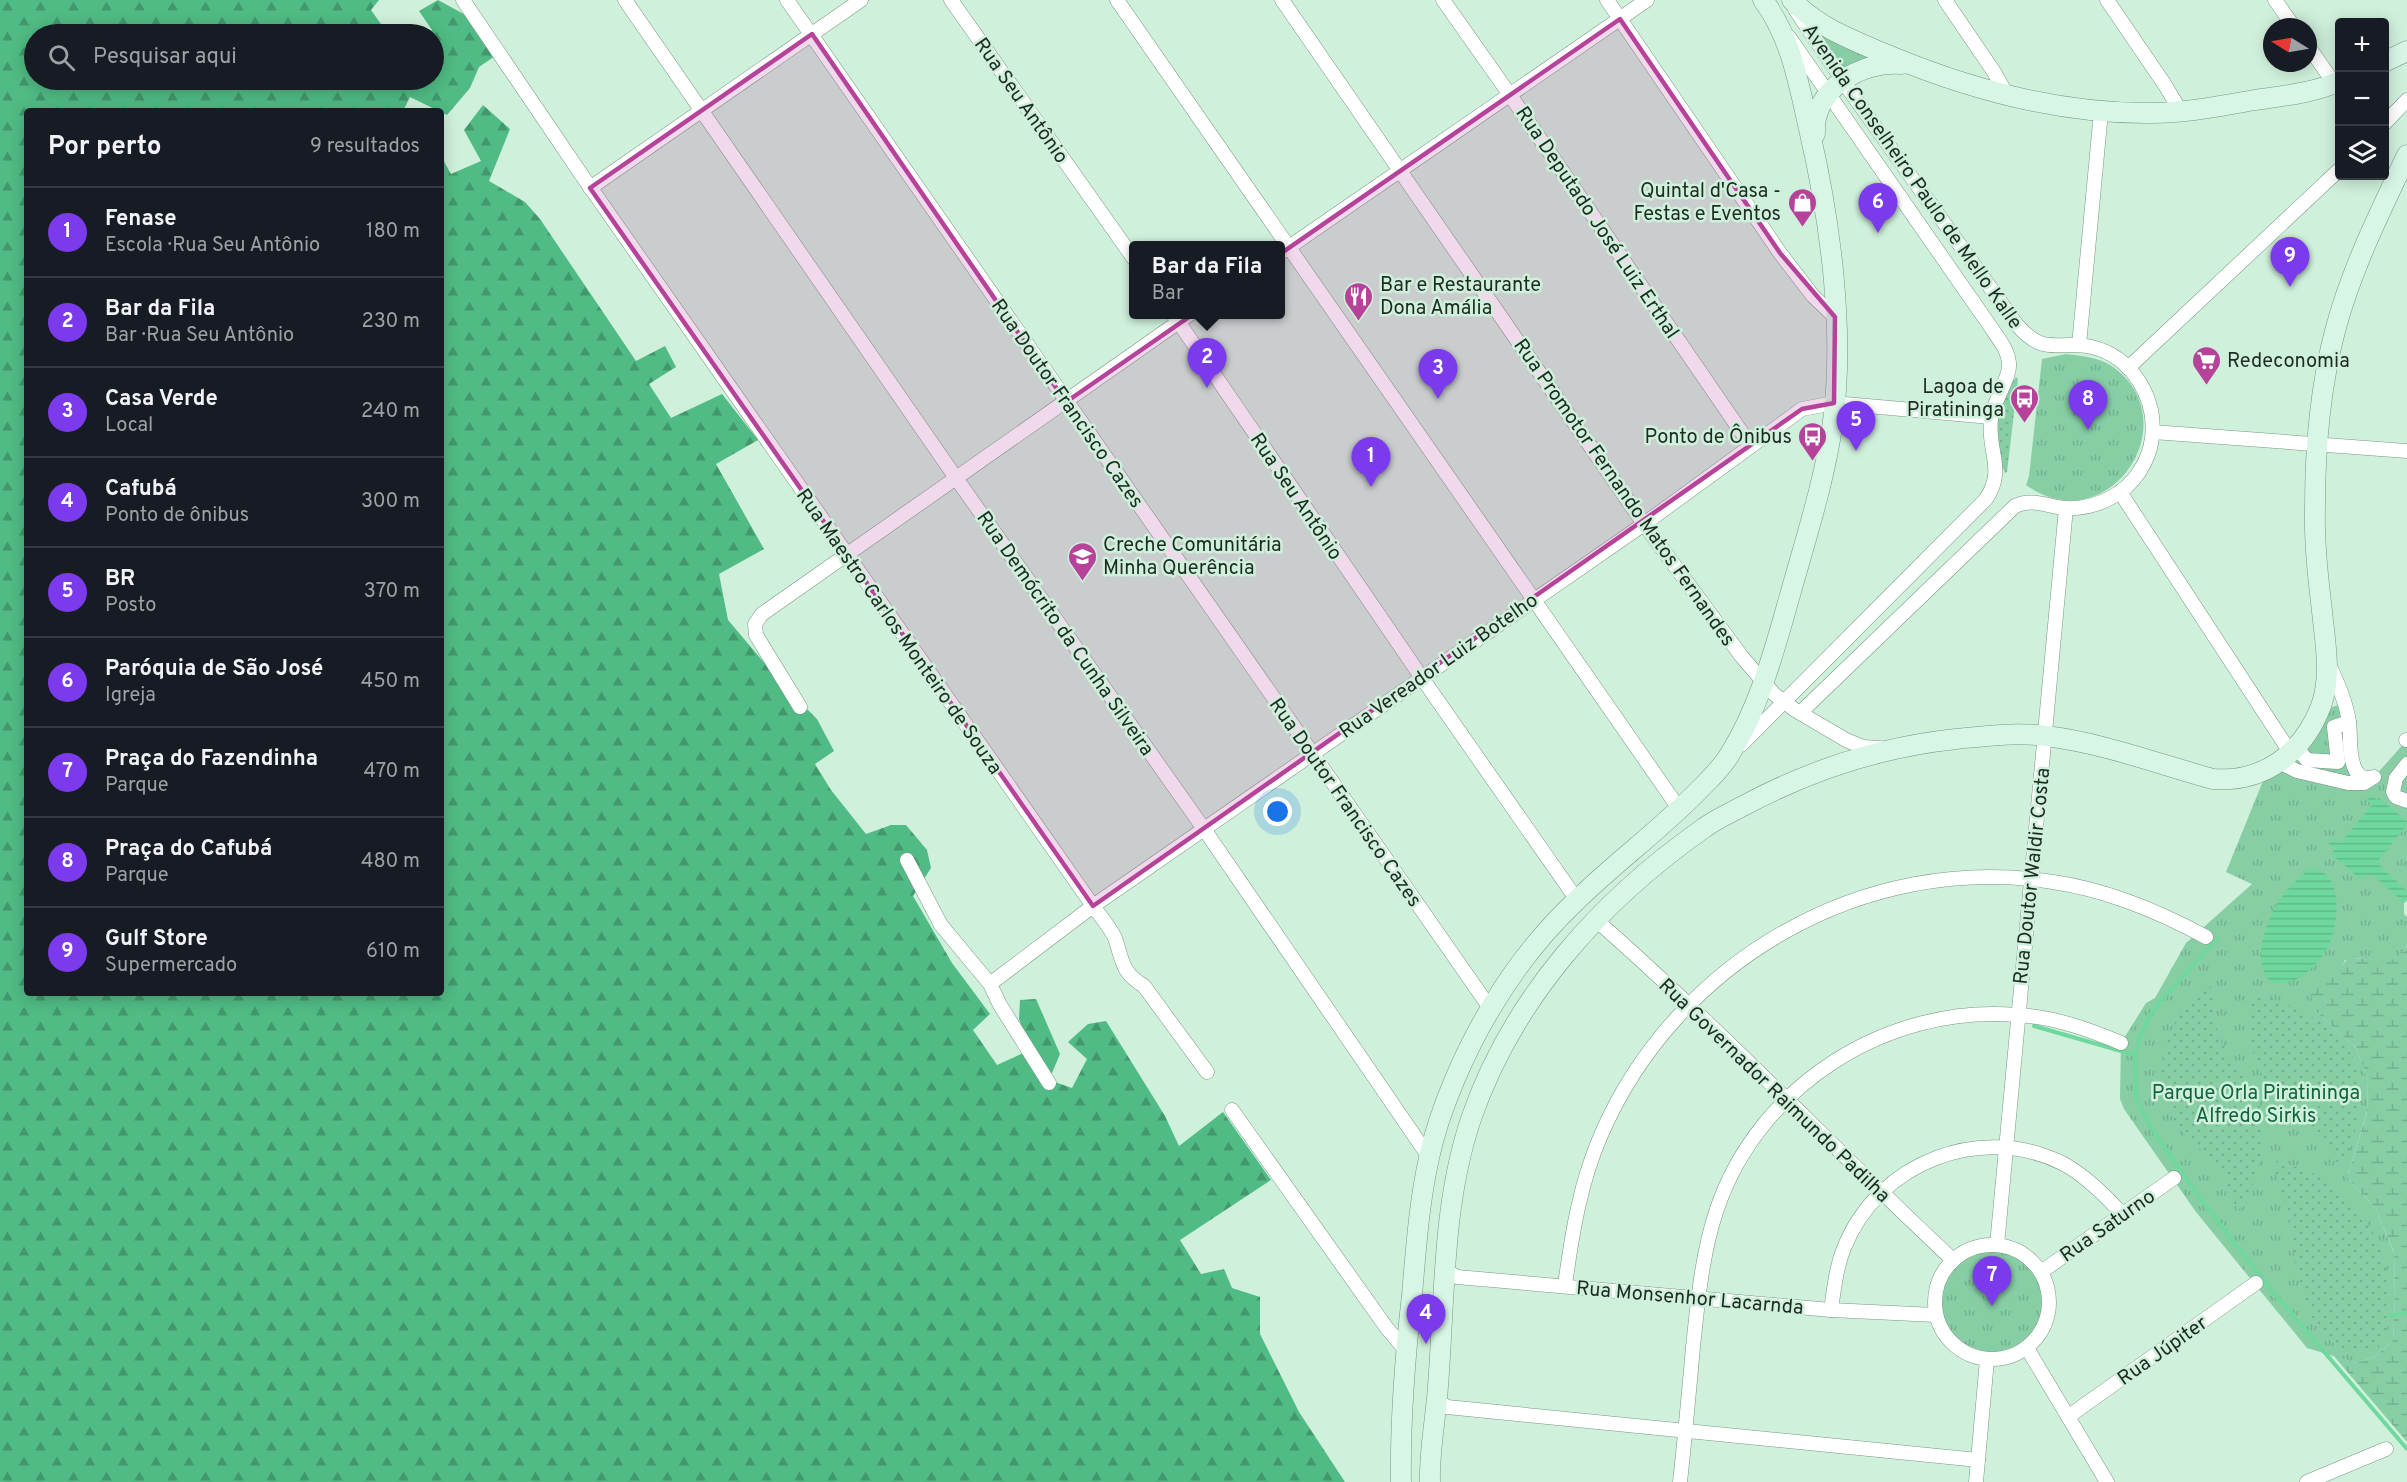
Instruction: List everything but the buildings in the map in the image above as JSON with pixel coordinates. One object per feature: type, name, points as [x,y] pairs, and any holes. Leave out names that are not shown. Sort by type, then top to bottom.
[{"type":"main road","points":[[1790,0],[1811,17],[1852,41],[1911,65],[2007,95],[2101,112],[2181,112],[2335,85]]},
{"type":"main road","points":[[1401,1482],[1401,1430],[1417,1236],[1429,1157],[1445,1103],[1490,1008],[1535,944],[1577,900],[1680,810],[1729,757],[1754,706],[1786,608],[1815,502],[1830,434],[1834,403],[1835,316],[1829,245],[1816,158],[1797,75],[1769,7]]},
{"type":"main road","points":[[2389,60],[2407,51]]},
{"type":"main road","points":[[1816,158],[1815,121],[1820,105],[1836,87],[1862,70],[1873,66],[1911,65]]},
{"type":"main road","points":[[1430,1482],[1454,1180],[1472,1117],[1493,1065],[1534,993],[1596,920],[1656,865],[1706,826],[1805,776],[1893,748],[1988,736],[2045,736],[2105,747],[2213,779],[2227,780],[2247,778],[2296,758],[2321,704],[2325,690],[2326,660],[2314,507],[2326,375],[2336,329],[2367,240],[2407,154]]},
{"type":"street","name":"Rua Maestro Carlos Monteiro de Souza","points":[[463,0],[590,188],[1093,906],[1114,938],[1123,967],[1133,980],[1144,986],[1207,1072]]},
{"type":"street","name":"Rua Demócrito da Cunha Silveira","points":[[625,0],[956,478],[1204,829],[1429,1157]]},
{"type":"street","name":"Rua Doutor Francisco Cazes","points":[[787,0],[1490,1008]]},
{"type":"street","points":[[590,188],[861,0]]},
{"type":"street","name":"Rua Seu Antônio","points":[[951,0],[1129,252]]},
{"type":"street","points":[[1117,0],[1277,241]]},
{"type":"street","name":"Rua Promotor Fernando Matos Fernandes","points":[[1282,0],[1644,524],[1762,681],[1783,701],[1839,736],[1863,747],[1893,748]]},
{"type":"street","name":"Rua Deputado José Luiz Erthal","points":[[1443,0],[1751,446]]},
{"type":"street","points":[[1607,0],[1780,254],[1813,296],[1835,316]]},
{"type":"street","points":[[1285,250],[1647,0]]},
{"type":"street","name":"Avenida Conselheiro Paulo de Mello Kalle","points":[[1790,0],[1836,87],[2006,352],[2009,368],[1991,417]]},
{"type":"street","points":[[1945,0],[2007,95]]},
{"type":"street","points":[[2107,0],[2181,112]]},
{"type":"street","points":[[2275,0],[2288,18]]},
{"type":"street","name":"Avenida Conselheiro Paulo de Mello Kalle","points":[[1769,7],[1836,87],[2017,325],[2034,341],[2043,345],[2079,345]]},
{"type":"street","points":[[2317,57],[2335,80]]},
{"type":"street","points":[[2389,120],[2407,100]]},
{"type":"street","points":[[1800,713],[2009,511],[2019,504],[2028,502],[2066,508],[2099,503],[2120,492],[2140,470],[2149,450],[2152,432],[2152,416],[2148,398],[2128,368],[2104,352],[2079,345],[2101,112]]},
{"type":"street","points":[[2128,368],[2335,174]]},
{"type":"street","points":[[1285,252],[1680,810]]},
{"type":"street","points":[[800,707],[756,635],[755,624],[762,614],[1066,402],[1175,319]]},
{"type":"street","name":"Rua Seu Antônio","points":[[1175,319],[1577,900]]},
{"type":"street","name":"Rua Vereador Luiz Botelho","points":[[990,984],[1093,906],[1644,524],[1802,409],[1834,403],[1991,417]]},
{"type":"street","points":[[1729,757],[1986,499],[1997,471],[1991,441],[1991,417]]},
{"type":"street","points":[[2152,432],[2407,451]]},
{"type":"street","points":[[2120,492],[2296,758],[2321,779],[2364,783],[2374,777],[2366,779],[2362,777],[2347,756]]},
{"type":"street","name":"Rua Doutor Waldir Costa","points":[[1997,1245],[2066,508]]},
{"type":"street","points":[[2326,660],[2342,695],[2349,722],[2348,783]]},
{"type":"street","points":[[2296,758],[2338,762],[2347,756]]},
{"type":"street","points":[[2321,762],[2321,779]]},
{"type":"street","points":[[2407,764],[2393,792],[2396,798],[2407,801]]},
{"type":"street","points":[[2407,789],[2407,795]]},
{"type":"street","points":[[907,860],[941,925],[990,984],[1000,1005],[1049,1083]]},
{"type":"street","points":[[1565,1285],[1572,1235],[1583,1184],[1600,1136],[1623,1089],[1652,1046],[1687,1005],[1723,972],[1765,942],[1800,922],[1842,903],[1884,890],[1926,882],[1969,877],[2030,879],[2098,891],[2139,904],[2206,937]]},
{"type":"street","name":"Rua Governador Raimundo Padilha","points":[[1596,920],[1953,1260]]},
{"type":"street","points":[[1680,1482],[1698,1297],[1708,1236],[1729,1179],[1761,1128],[1786,1099],[1826,1066],[1882,1035],[1914,1024],[1946,1017],[2017,1014],[2079,1026],[2121,1043]]},
{"type":"street","points":[[1232,1110],[1386,1327],[1407,1352]]},
{"type":"street","points":[[1831,1310],[1838,1267],[1844,1248],[1863,1212],[1881,1192],[1908,1171],[1945,1154],[1975,1148],[2006,1148],[2045,1156],[2064,1164],[2097,1188],[2122,1214]]},
{"type":"street","name":"Rua Saturno","points":[[2041,1272],[2174,1178]]},
{"type":"street","points":[[1997,1245],[2012,1248],[2026,1255],[2041,1272],[2048,1287],[2048,1313],[2038,1336],[2027,1348],[2006,1358],[1987,1360],[1969,1355],[1954,1346],[1943,1332],[1936,1316],[1935,1295],[1941,1276],[1953,1260],[1974,1247],[1997,1245]]},
{"type":"street","name":"Rua Monsenhor Lacarnda","points":[[1446,1270],[1457,1277],[1831,1310],[1936,1316]]},
{"type":"street","name":"Rua Júpiter","points":[[2069,1416],[2256,1283]]},
{"type":"street","points":[[2027,1348],[2107,1482]]},
{"type":"street","points":[[1976,1482],[1987,1360]]},
{"type":"street","points":[[1437,1400],[1447,1407],[1978,1460]]},
{"type":"street","points":[[2307,1482],[2386,1449]]},
{"type":"highlighted area","points":[[1620,19],[1780,253],[1835,317],[1834,403],[1802,409],[1093,906],[590,188],[812,34],[1066,402]]},
{"type":"green space","points":[[0,0],[379,0],[371,10],[381,24],[24,24],[24,90],[444,90],[444,24],[428,24],[419,11],[438,0],[471,18],[498,54],[479,67],[470,88],[447,115],[444,114],[444,108],[433,108],[410,97],[404,108],[24,108],[24,996],[444,996],[444,161],[451,174],[481,161],[464,130],[483,105],[510,129],[489,181],[525,202],[540,219],[636,361],[665,346],[676,367],[649,384],[671,418],[722,394],[758,440],[716,464],[764,549],[719,574],[728,620],[783,685],[817,719],[834,751],[815,764],[831,790],[866,834],[891,825],[906,825],[927,850],[931,868],[913,896],[952,963],[990,1014],[973,1030],[997,1065],[1030,1050],[1019,1019],[1020,1000],[1036,999],[1060,1054],[1049,1080],[1072,1088],[1087,1059],[1068,1042],[1088,1024],[1106,1021],[1165,1116],[1179,1146],[1223,1112],[1271,1180],[1180,1240],[1201,1274],[1224,1269],[1232,1288],[1260,1297],[1260,1334],[1299,1412],[1345,1482],[0,1482]]},
{"type":"green space","points":[[1800,13],[1884,58],[1844,74]]},
{"type":"green space","points":[[2066,354],[2083,356],[2110,365],[2133,388],[2143,414],[2141,442],[2130,467],[2111,487],[2086,499],[2057,499],[2026,485],[2029,476],[2042,359]]},
{"type":"green space","points":[[2016,377],[2018,379],[2007,472],[2005,473],[1998,449],[1997,424],[2004,400]]},
{"type":"green space","name":"Parque Orla Piratininga Alfredo Sirkis","points":[[2339,705],[2355,769],[2374,777],[2407,740],[2407,900],[2404,903],[2404,914],[2407,917],[2407,945],[2403,953],[2391,961],[2377,963],[2359,959],[2345,960],[2334,976],[2318,976],[2313,1009],[2356,1048],[2368,1080],[2367,1111],[2347,1178],[2376,1209],[2394,1253],[2393,1340],[2375,1357],[2356,1363],[2307,1348],[2196,1212],[2124,1109],[2120,1099],[2121,1043],[2146,1003],[2155,998],[2186,943],[2252,884],[2226,872],[2263,781],[2271,777],[2321,724],[2332,707]]},
{"type":"green space","points":[[2407,947],[2407,1442],[2333,1355],[2356,1363],[2375,1357],[2393,1340],[2394,1252],[2376,1209],[2347,1178],[2367,1112],[2368,1080],[2356,1048],[2313,1009],[2310,984],[2318,976],[2334,976],[2348,958],[2387,962],[2400,955]]},
{"type":"green space","points":[[2209,983],[2220,1038],[2226,1051],[2255,1094],[2262,1122],[2263,1136],[2258,1165],[2245,1206],[2237,1210],[2222,1170],[2176,1126],[2163,1096],[2160,1072],[2166,1041],[2180,1013],[2201,986]]},
{"type":"green space","points":[[2257,995],[2290,1006],[2322,1023],[2347,1048],[2355,1063],[2361,1086],[2359,1112],[2351,1145],[2340,1165],[2325,1138],[2285,1106],[2275,1095],[2260,1070],[2254,1056],[2248,1011],[2250,996]]},
{"type":"green space","points":[[2277,1161],[2311,1172],[2329,1182],[2356,1207],[2375,1236],[2387,1269],[2390,1305],[2385,1337],[2374,1352],[2346,1349],[2331,1342],[2311,1315],[2299,1279],[2287,1212],[2273,1165]]},
{"type":"green space","points":[[1992,1252],[2020,1260],[2034,1274],[2042,1302],[2034,1330],[2020,1344],[1992,1352],[1964,1344],[1950,1330],[1942,1302],[1950,1274],[1964,1260]]},
{"type":"shaded area","points":[[2371,795],[2377,800],[2379,798],[2407,821],[2407,825],[2379,859],[2381,867],[2407,891],[2407,900],[2404,903],[2374,876],[2365,875],[2360,879],[2331,854],[2336,848],[2328,843],[2331,840],[2340,843],[2372,805],[2367,801]]},
{"type":"shaded area","points":[[2309,869],[2321,871],[2329,877],[2334,887],[2337,911],[2329,945],[2306,973],[2295,980],[2274,984],[2262,967],[2262,943],[2265,931],[2280,899]]},
{"type":"waterway","points":[[2218,938],[2149,1017],[2135,1055],[2136,1097],[2151,1128],[2202,1201],[2268,1286],[2407,1449]]},
{"type":"waterway","points":[[2034,1026],[2135,1055]]},
{"type":"waterway","points":[[2389,1316],[2407,1311]]},
{"type":"place","name":"Quintal d'Casa - Festas e Eventos","points":[[1802,228]]},
{"type":"place","name":"Paróquia de São José","points":[[1878,233]]},
{"type":"place","name":"Gulf Store","points":[[2290,287]]},
{"type":"place","name":"Bar e Restaurante Dona Amália","points":[[1359,322]]},
{"type":"place","name":"Redeconomia","points":[[2206,386]]},
{"type":"place","name":"Bar da Fila","points":[[1207,388]]},
{"type":"place","name":"Casa Verde","points":[[1438,399]]},
{"type":"place","name":"Lagoa de Piratininga","points":[[2025,424]]},
{"type":"place","name":"Praça do Cafubá","points":[[2088,430]]},
{"type":"place","name":"BR","points":[[1856,451]]},
{"type":"place","name":"Ponto de Ônibus","points":[[1813,462]]},
{"type":"place","name":"Fenase","points":[[1371,487]]},
{"type":"place","name":"Creche Comunitária Minha Querência","points":[[1082,582]]},
{"type":"place","name":"Praça do Fazendinha","points":[[1992,1306]]},
{"type":"place","name":"Cafubá","points":[[1426,1344]]}]
